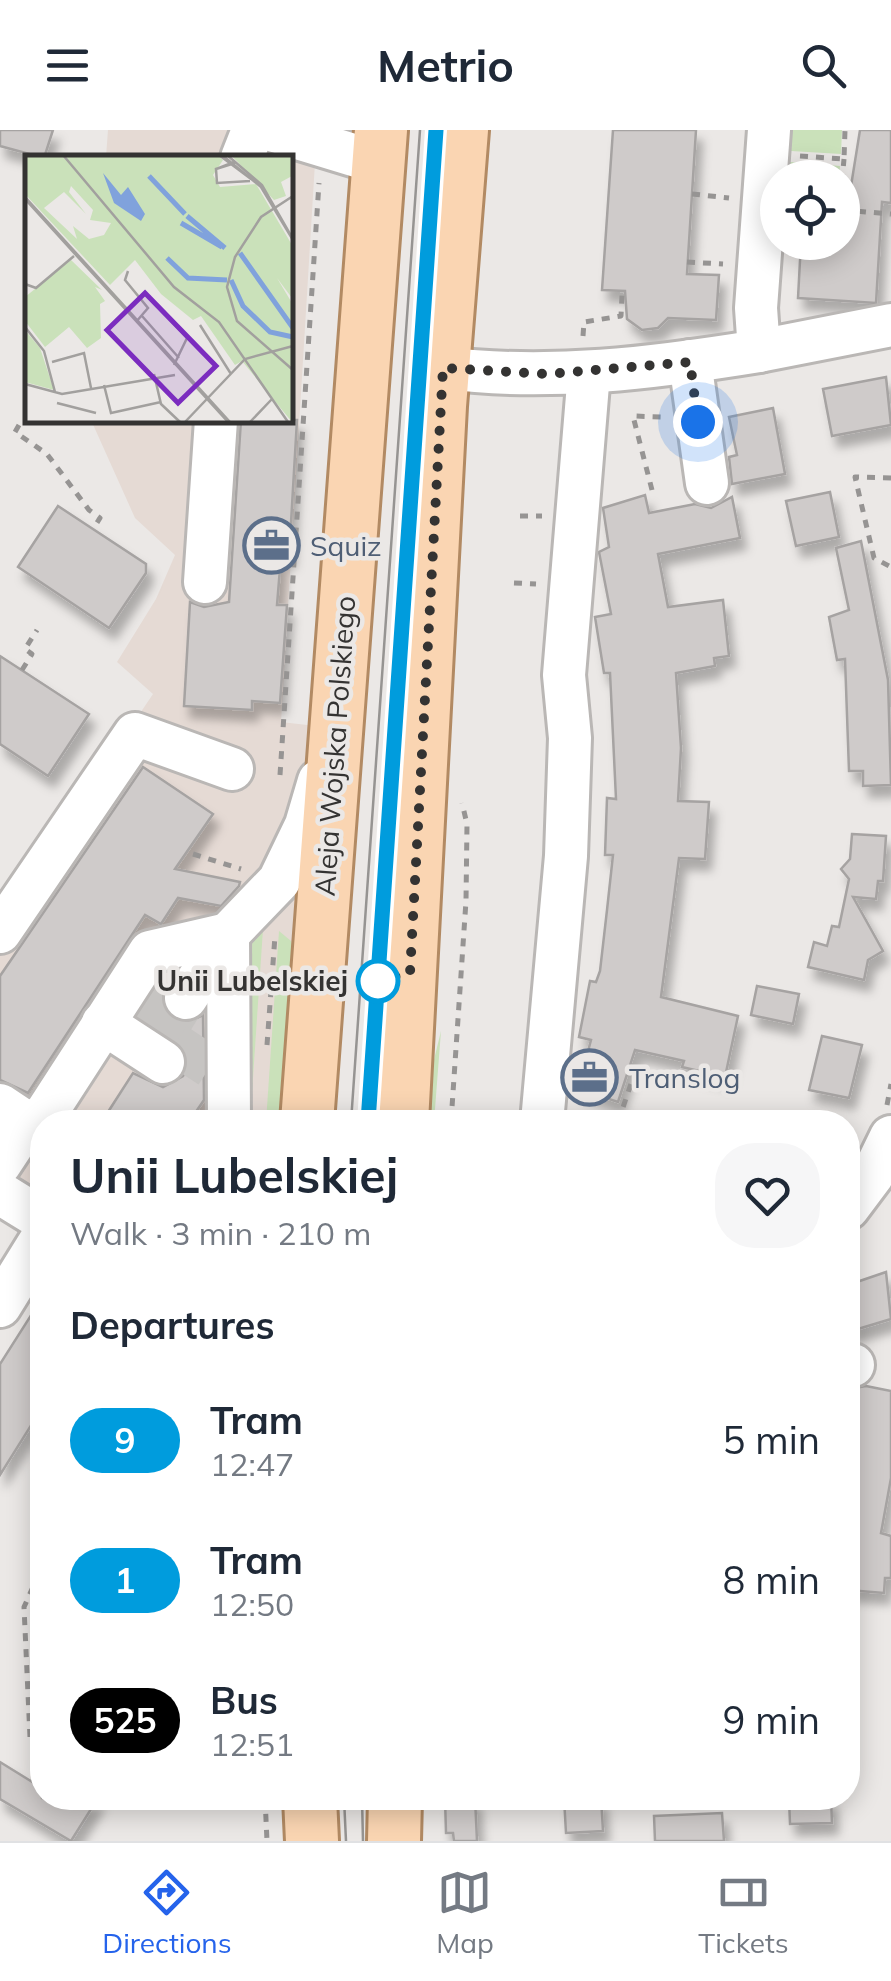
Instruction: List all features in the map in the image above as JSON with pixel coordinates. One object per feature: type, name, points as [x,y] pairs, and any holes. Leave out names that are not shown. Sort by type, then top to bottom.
[{"type":"main road","points":[[403,1110],[443,368],[462,130]]},
{"type":"main road","name":"Aleja Wojska Polskiego","points":[[308,1110],[380,144]]},
{"type":"main road","points":[[311,1810],[312,1841]]},
{"type":"main road","points":[[394,1810],[394,1841]]},
{"type":"street","points":[[243,155],[253,130]]},
{"type":"street","points":[[272,130],[320,147],[380,144]]},
{"type":"street","points":[[760,351],[756,308],[768,142]]},
{"type":"street","points":[[443,368],[592,372],[760,351],[891,325]]},
{"type":"street","points":[[690,362],[707,483]]},
{"type":"street","points":[[592,372],[594,496]]},
{"type":"street","points":[[543,1110],[570,789],[564,675],[592,372]]},
{"type":"street","points":[[205,582],[216,422]]},
{"type":"street","points":[[197,1000],[292,859],[338,718]]},
{"type":"street","points":[[0,932],[135,734],[232,769]]},
{"type":"street","points":[[40,1110],[139,1039],[150,952],[184,942],[260,909],[294,910],[311,928],[320,955]]},
{"type":"street","points":[[184,942],[223,1106]]},
{"type":"street","points":[[0,1164],[30,1117]]},
{"type":"street","points":[[860,1192],[891,1137]]},
{"type":"street","points":[[0,1194],[30,1212]]},
{"type":"street","points":[[0,1306],[30,1257]]},
{"type":"path","points":[[768,142],[844,159],[846,130]]},
{"type":"path","points":[[280,786],[310,361],[320,147]]},
{"type":"path","points":[[692,194],[729,198]]},
{"type":"path","points":[[860,211],[891,214]]},
{"type":"path","points":[[688,262],[726,264]]},
{"type":"path","points":[[592,372],[584,322],[621,316],[622,295]]},
{"type":"path","points":[[652,490],[633,416],[676,416]]},
{"type":"path","points":[[19,425],[14,432],[47,454],[89,510],[100,518],[93,529]]},
{"type":"path","points":[[891,478],[856,477],[874,558],[891,568]]},
{"type":"path","points":[[22,670],[32,654],[24,649],[37,630]]},
{"type":"path","points":[[452,1110],[466,901],[467,824],[458,790]]},
{"type":"path","points":[[193,854],[272,879],[260,909],[260,1044]]},
{"type":"path","points":[[260,909],[266,1064]]},
{"type":"path","points":[[622,1110],[638,1063]]},
{"type":"path","points":[[30,1594],[24,1607],[30,1737]]},
{"type":"path","points":[[266,1810],[267,1841]]},
{"type":"shaded area","points":[[108,130],[264,130],[316,146],[281,722],[325,727],[298,1110],[30,1110],[30,1201],[0,1183],[0,921],[153,694],[117,662],[156,599],[175,555],[135,518],[92,422],[292,422],[292,155],[106,155]]},
{"type":"green space","points":[[792,130],[842,130],[841,154],[791,151]]},
{"type":"green space","points":[[263,929],[251,1110],[242,1110],[250,956],[252,938]]},
{"type":"green space","points":[[279,931],[291,941],[294,952],[282,1110],[267,1110]]},
{"type":"green space","points":[[441,1031],[435,1110],[422,1110]]},
{"type":"building","points":[[0,130],[53,130],[45,155],[0,146]]},
{"type":"building","points":[[613,130],[696,130],[687,274],[719,275],[716,320],[668,318],[658,328],[642,330],[627,319],[625,291],[602,290]]},
{"type":"building","points":[[860,130],[891,130],[891,203],[882,202],[876,303],[798,298],[800,260],[860,260],[860,160],[855,160]]},
{"type":"building","points":[[886,377],[891,425],[832,436],[823,389]]},
{"type":"building","points":[[773,408],[785,474],[732,484],[729,457],[737,455],[729,417]]},
{"type":"building","points":[[297,420],[289,557],[281,556],[277,605],[287,605],[280,703],[252,701],[252,710],[184,706],[190,602],[204,607],[229,602],[241,422]]},
{"type":"building","points":[[830,492],[839,537],[796,546],[786,501]]},
{"type":"building","points":[[645,495],[649,513],[695,504],[711,508],[732,497],[740,538],[658,554],[668,607],[723,600],[729,656],[714,658],[715,666],[676,673],[681,748],[678,801],[709,802],[705,859],[679,858],[661,997],[738,1016],[725,1077],[682,1067],[684,1061],[635,1050],[618,1102],[578,1089],[591,1040],[579,1037],[590,981],[596,982],[600,971],[613,855],[605,855],[607,798],[616,799],[610,673],[604,673],[595,617],[611,614],[599,552],[609,547],[603,508]]},
{"type":"building","points":[[58,506],[146,564],[146,573],[109,628],[18,567]]},
{"type":"building","points":[[861,541],[888,680],[891,785],[863,786],[863,771],[849,771],[845,659],[837,660],[829,617],[849,610],[836,548]]},
{"type":"building","points":[[0,656],[89,714],[48,776],[0,744]]},
{"type":"building","points":[[143,767],[213,814],[175,869],[240,882],[239,886],[221,906],[178,898],[161,924],[145,915],[28,1093],[0,1080],[0,976]]},
{"type":"building","points":[[852,834],[886,836],[883,881],[878,881],[876,899],[853,897],[883,951],[868,960],[864,980],[808,967],[814,942],[827,946],[832,926],[839,927],[849,879],[841,869],[850,859]]},
{"type":"building","points":[[161,981],[165,984],[163,1008],[172,1018],[186,1023],[203,1015],[204,1100],[197,1110],[109,1110],[133,1073],[163,1087],[183,1076],[188,1064],[177,1042],[138,1016]]},
{"type":"building","points":[[757,986],[799,994],[793,1024],[751,1015]]},
{"type":"building","points":[[822,1036],[862,1045],[849,1098],[809,1090]]},
{"type":"building","points":[[886,1272],[891,1319],[860,1328],[860,1281]]},
{"type":"building","points":[[30,1317],[30,1427],[0,1475],[0,1364]]},
{"type":"building","points":[[860,1387],[891,1391],[891,1478],[881,1533],[891,1536],[891,1578],[885,1578],[884,1593],[860,1591]]},
{"type":"building","points":[[0,1762],[30,1781],[30,1810],[90,1810],[71,1841],[0,1799]]},
{"type":"building","points":[[445,1810],[476,1810],[477,1841],[454,1841],[453,1833],[446,1833]]},
{"type":"building","points":[[565,1810],[602,1810],[603,1831],[566,1833]]},
{"type":"building","points":[[789,1810],[831,1810],[832,1823],[790,1824]]},
{"type":"building","points":[[722,1813],[724,1841],[655,1841],[654,1816]]},
{"type":"tunnel","points":[[134,1020],[160,980]]},
{"type":"tunnel","points":[[161,1038],[186,998]]},
{"type":"tunnel","points":[[181,1073],[217,1018]]},
{"type":"tram line","points":[[352,1110],[420,130]]},
{"type":"tram line","points":[[369,1110],[436,130]]},
{"type":"tram line","name":"9","points":[[369,1110],[436,130]]},
{"type":"tram line","points":[[345,1810],[346,1841]]},
{"type":"tram line","points":[[362,1810],[363,1841]]},
{"type":"place","name":"Squiz","points":[[271,546]]},
{"type":"place","name":"Unii Lubelskiej","points":[[378,981]]},
{"type":"place","name":"Translog","points":[[590,1078]]},
{"type":"route","points":[[378,981],[410,973],[443,368],[547,374],[690,362],[698,422]]}]
